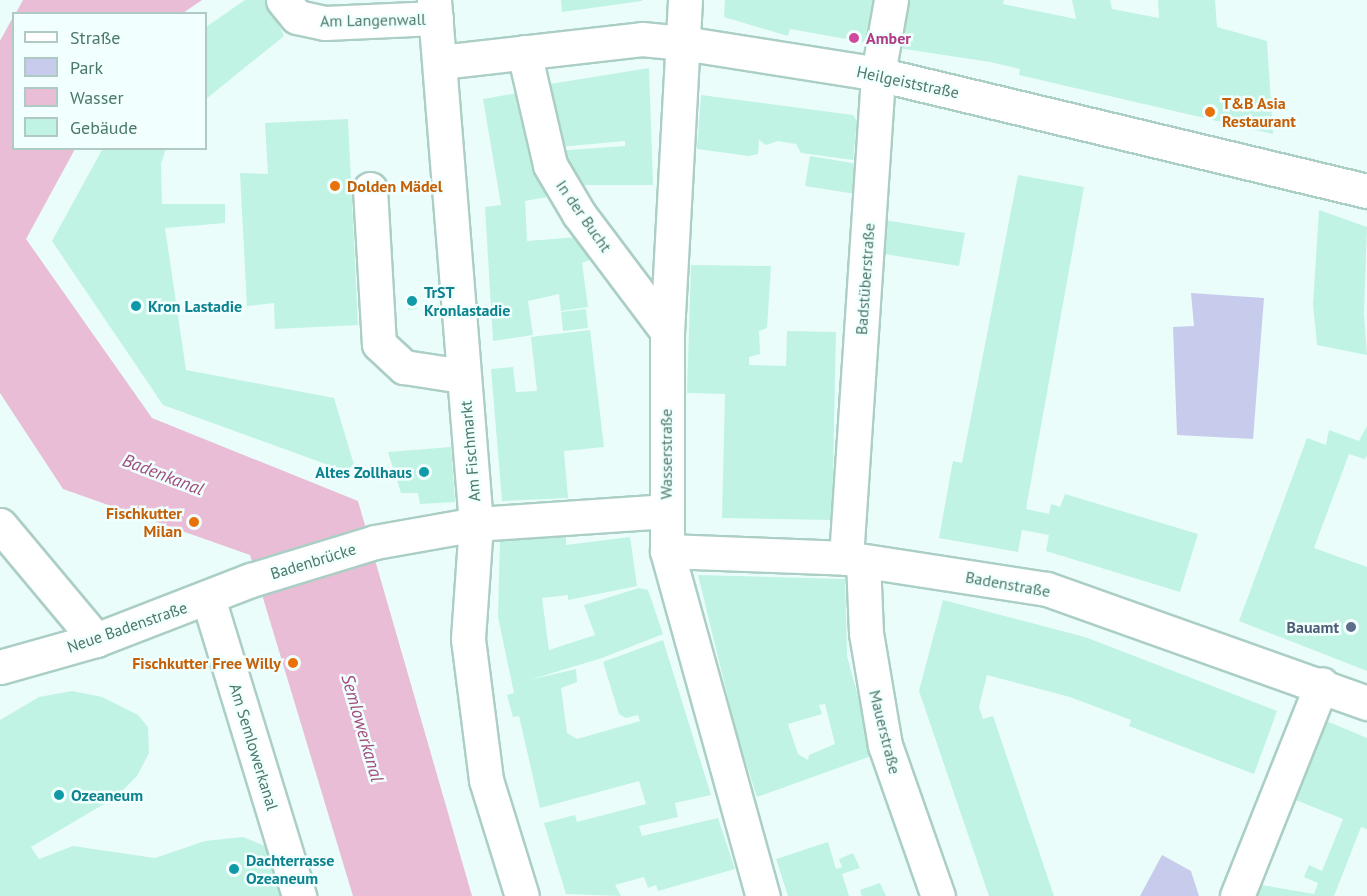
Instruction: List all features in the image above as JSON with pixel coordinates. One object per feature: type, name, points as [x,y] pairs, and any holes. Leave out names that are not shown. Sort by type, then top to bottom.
[{"type":"street","name":"Am Langenwall","points":[[283,0],[297,18],[325,23],[435,9]]},
{"type":"street","name":"Wasserstraße","points":[[685,0],[667,331],[667,551],[763,896]]},
{"type":"street","name":"Badstüberstraße","points":[[854,560],[878,74],[891,0]]},
{"type":"street","name":"Am Fischmarkt","points":[[435,9],[476,524],[468,639],[486,780],[522,896]]},
{"type":"street","name":"Heilgeiststraße","points":[[441,62],[642,39],[683,43],[878,74],[1367,191]]},
{"type":"street","name":"In der Bucht","points":[[524,52],[549,165],[579,214],[667,331]]},
{"type":"street","points":[[370,189],[379,344],[404,367],[463,376]]},
{"type":"street","points":[[476,524],[666,511]]},
{"type":"street","name":"Badenbrücke","points":[[251,580],[375,542],[476,524]]},
{"type":"street","points":[[0,525],[96,640]]},
{"type":"street","name":"Badenstraße","points":[[667,551],[854,560],[1047,589],[1322,684],[1367,703]]},
{"type":"street","name":"Mauerstraße","points":[[854,560],[885,745],[938,896]]},
{"type":"street","name":"Neue Badenstraße","points":[[0,667],[96,640],[251,580]]},
{"type":"street","name":"Am Semlowerkanal","points":[[208,598],[299,896]]},
{"type":"street","points":[[1237,896],[1322,684]]},
{"type":"green space","points":[[1191,293],[1264,298],[1253,439],[1177,435],[1173,327],[1194,326]]},
{"type":"green space","points":[[1162,855],[1191,871],[1199,896],[1140,896]]},
{"type":"water","points":[[23,0],[202,0],[184,12],[17,12]]},
{"type":"water","points":[[12,19],[12,150],[74,150],[26,239],[152,418],[358,501],[472,896],[353,896],[250,555],[63,489],[0,393],[0,41]]},
{"type":"building","points":[[245,0],[267,0],[284,36],[207,98],[207,26]]},
{"type":"building","points":[[561,0],[642,0],[642,1],[562,12]]},
{"type":"building","points":[[725,0],[876,0],[869,38],[863,42],[790,29],[788,36],[724,17]]},
{"type":"building","points":[[906,0],[1004,0],[1003,4],[1076,19],[1072,0],[1110,0],[1112,9],[1159,18],[1158,0],[1215,0],[1217,27],[1267,41],[1273,134],[1019,75],[1020,69],[990,62],[898,48]]},
{"type":"building","points":[[649,68],[653,185],[574,185],[555,151],[625,146],[625,141],[559,147],[558,115],[548,116],[544,85]]},
{"type":"building","points":[[523,92],[547,197],[525,201],[527,241],[578,237],[595,258],[582,263],[588,307],[561,311],[559,294],[528,301],[533,335],[493,341],[485,207],[501,205],[483,99]]},
{"type":"building","points":[[701,95],[853,115],[857,121],[853,160],[801,153],[796,144],[778,141],[766,145],[759,140],[758,154],[749,156],[697,149]]},
{"type":"building","points":[[348,119],[358,325],[275,329],[274,303],[247,306],[240,173],[268,174],[265,123]]},
{"type":"building","name":"Kron Lastadie","points":[[102,150],[165,150],[161,164],[162,204],[225,204],[225,223],[165,228],[186,370],[334,398],[354,465],[345,471],[163,405],[52,241]]},
{"type":"building","points":[[810,156],[858,164],[856,194],[805,186]]},
{"type":"building","points":[[1018,175],[1084,187],[1026,509],[1049,514],[1051,504],[1060,507],[1065,494],[1198,534],[1180,592],[1046,551],[1049,535],[1022,530],[1018,552],[939,538],[953,461],[962,463]]},
{"type":"building","points":[[1319,210],[1367,227],[1364,313],[1367,355],[1317,345],[1313,304]]},
{"type":"building","points":[[884,220],[965,233],[959,266],[878,253]]},
{"type":"building","points":[[691,265],[771,266],[767,328],[759,331],[760,354],[749,357],[749,365],[786,366],[787,331],[836,332],[832,520],[722,518],[725,394],[687,393]]},
{"type":"building","name":"TrST Kronlastadie","points":[[416,293],[417,309],[408,310],[407,294]]},
{"type":"building","points":[[586,309],[588,328],[563,331],[561,312]]},
{"type":"building","points":[[590,330],[604,447],[564,451],[568,498],[502,501],[491,369],[513,367],[516,392],[537,391],[531,337]]},
{"type":"building","points":[[1367,426],[1367,456],[1364,459],[1349,454],[1314,548],[1367,567],[1367,671],[1239,621],[1307,438],[1326,445],[1329,430],[1359,441]]},
{"type":"building","name":"Altes Zollhaus","points":[[451,447],[455,502],[420,504],[418,493],[401,493],[388,452]]},
{"type":"building","points":[[566,537],[566,545],[630,537],[637,586],[568,600],[568,595],[542,598],[549,650],[595,635],[584,605],[639,588],[648,590],[663,634],[602,658],[529,680],[576,669],[577,682],[561,688],[567,733],[577,739],[640,721],[638,715],[626,718],[619,714],[603,662],[663,640],[711,795],[675,803],[678,817],[639,826],[642,836],[718,818],[735,869],[658,891],[656,885],[648,888],[644,877],[615,885],[621,896],[566,894],[544,823],[575,815],[577,822],[646,804],[639,781],[540,808],[519,716],[513,717],[507,695],[514,693],[498,617],[500,539]]},
{"type":"building","points":[[698,575],[845,579],[847,656],[874,755],[757,797],[737,735]],"holes":[[[825,704],[835,744],[809,755],[808,760],[798,754],[788,724],[822,714],[819,705]]]},
{"type":"building","points":[[943,600],[1085,637],[1277,711],[1254,774],[1129,726],[1131,720],[1070,697],[987,675],[979,707],[983,719],[993,716],[1054,896],[989,896],[919,691]]},
{"type":"building","name":"Ozeaneum","points":[[72,691],[102,697],[138,715],[148,727],[149,753],[137,776],[116,797],[31,847],[39,859],[73,846],[155,858],[205,841],[243,837],[265,846],[279,861],[295,896],[0,896],[0,720],[39,697]]},
{"type":"building","points":[[1324,720],[1367,738],[1367,829],[1361,827],[1334,896],[1241,896],[1244,882],[1314,894],[1318,883],[1304,877],[1309,865],[1322,871],[1343,819],[1291,798]]},
{"type":"building","points":[[828,842],[836,869],[842,867],[839,859],[853,853],[860,868],[842,874],[849,896],[788,896],[776,859]]},
{"type":"building","points":[[880,883],[886,896],[862,896],[860,890]]},
{"type":"place","name":"Amber","points":[[854,38]]},
{"type":"place","name":"T&B Asia Restaurant","points":[[1210,112]]},
{"type":"place","name":"Dolden Mädel","points":[[335,186]]},
{"type":"place","name":"TrST Kronlastadie","points":[[412,301]]},
{"type":"place","name":"Kron Lastadie","points":[[136,306]]},
{"type":"place","name":"Altes Zollhaus","points":[[424,472]]},
{"type":"place","name":"Fischkutter Milan","points":[[194,522]]},
{"type":"place","name":"Bauamt","points":[[1351,627]]},
{"type":"place","name":"Fischkutter Free Willy","points":[[293,663]]},
{"type":"place","name":"Ozeaneum","points":[[59,795]]},
{"type":"place","name":"Dachterrasse Ozeaneum","points":[[234,869]]},
{"type":"water label","name":"Badenkanal","points":[[163,475]]},
{"type":"water label","name":"Semlowerkanal","points":[[362,728]]}]
